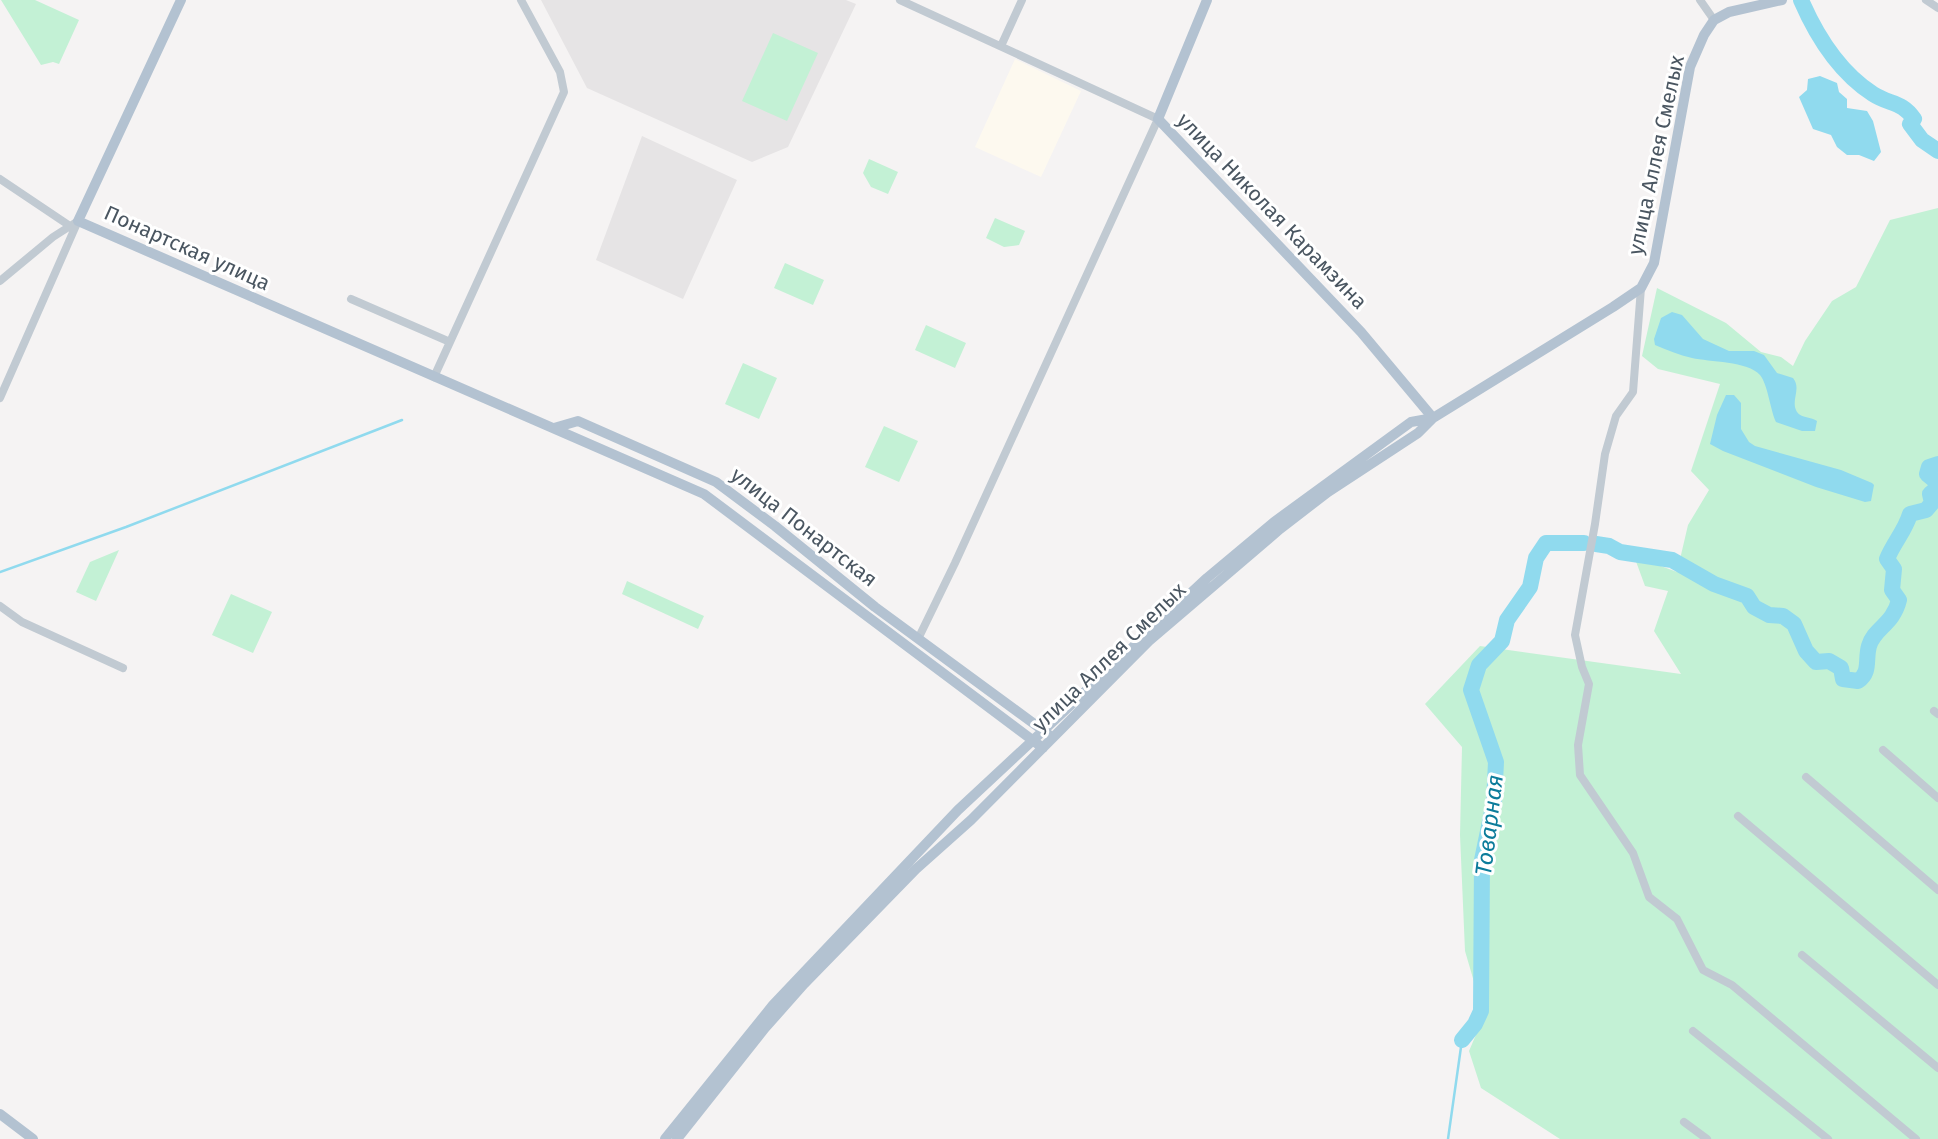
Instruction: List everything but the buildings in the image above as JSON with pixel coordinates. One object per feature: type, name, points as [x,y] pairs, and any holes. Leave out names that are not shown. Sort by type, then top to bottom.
[{"type":"main road","points":[[74,224],[181,0]]},
{"type":"main road","points":[[1158,118],[1207,0]]},
{"type":"main road","points":[[1714,20],[1730,12],[1782,0]]},
{"type":"main road","name":"улица Аллея Смелых","points":[[677,1139],[765,1028],[804,984],[916,869],[971,820],[1149,641],[1223,576],[1328,492],[1418,433],[1433,418],[1641,288],[1656,254],[1690,67],[1714,20]]},
{"type":"main road","name":"улица Николая Карамзина","points":[[1158,118],[1361,332],[1433,418]]},
{"type":"main road","name":"Понартская улица","points":[[74,224],[281,311]]},
{"type":"main road","name":"улица Понартская","points":[[281,311],[704,494],[1043,748]]},
{"type":"main road","points":[[665,1139],[773,1005],[958,810],[1031,740],[1158,622],[1274,522],[1411,422],[1433,418]]},
{"type":"main road","points":[[554,428],[578,421]]},
{"type":"main road","points":[[571,436],[578,421]]},
{"type":"main road","name":"улица Понартская","points":[[578,421],[716,482],[875,607],[1053,738]]},
{"type":"main road","name":"улица Понартская","points":[[867,618],[875,607]]},
{"type":"main road","points":[[0,1114],[33,1139]]},
{"type":"street","points":[[434,377],[564,92],[560,72],[521,0]]},
{"type":"street","name":"улица Николая Карамзина","points":[[900,0],[1158,118]]},
{"type":"street","points":[[1001,46],[1022,0]]},
{"type":"street","points":[[1700,0],[1714,20]]},
{"type":"street","points":[[1926,0],[1938,8]]},
{"type":"street","points":[[918,639],[1158,118]]},
{"type":"street","name":"Понартская улица","points":[[0,179],[74,224]]},
{"type":"street","points":[[0,281],[53,237],[74,224]]},
{"type":"street","points":[[0,398],[74,224]]},
{"type":"street","name":"улица Аллея Смелых","points":[[1641,288],[1633,392],[1616,416],[1605,454],[1575,635],[1589,684],[1578,745],[1580,775],[1633,853],[1648,897],[1677,919],[1703,970],[1732,985],[1916,1139]]},
{"type":"street","points":[[352,299],[450,342]]},
{"type":"street","points":[[0,606],[23,622],[123,668]]},
{"type":"street","points":[[1883,750],[1938,798]]},
{"type":"street","points":[[1806,777],[1938,890]]},
{"type":"street","points":[[1738,816],[1938,985]]},
{"type":"street","points":[[1802,955],[1938,1068]]},
{"type":"street","points":[[1693,1031],[1828,1139]]},
{"type":"street","points":[[1684,1122],[1707,1139]]},
{"type":"shaded area","points":[[541,0],[846,0],[856,4],[788,147],[752,162],[587,88]]},
{"type":"shaded area","points":[[1015,59],[1081,91],[1041,177],[975,147]]},
{"type":"shaded area","points":[[642,136],[737,180],[683,299],[596,260]]},
{"type":"green space","points":[[1,0],[35,0],[79,20],[59,64],[53,62],[41,65]]},
{"type":"green space","points":[[773,33],[818,53],[787,121],[742,101]]},
{"type":"green space","points":[[869,159],[898,172],[888,194],[871,187],[863,173]]},
{"type":"green space","points":[[1938,208],[1938,1139],[1560,1139],[1481,1088],[1469,1051],[1484,1016],[1465,951],[1460,835],[1462,747],[1425,704],[1480,646],[1681,674],[1654,631],[1668,591],[1645,586],[1634,556],[1677,572],[1688,525],[1709,490],[1691,471],[1720,384],[1658,369],[1642,356],[1657,288],[1726,323],[1761,352],[1781,357],[1793,366],[1805,341],[1832,301],[1856,287],[1890,220]]},
{"type":"green space","points":[[995,218],[1025,231],[1019,245],[1004,247],[986,238]]},
{"type":"green space","points":[[785,263],[824,280],[813,305],[774,288]]},
{"type":"green space","points":[[926,325],[966,343],[955,368],[915,350]]},
{"type":"green space","points":[[743,363],[777,378],[759,419],[725,404]]},
{"type":"green space","points":[[884,426],[918,441],[899,482],[865,467]]},
{"type":"green space","points":[[119,550],[96,601],[76,592],[90,562]]},
{"type":"green space","points":[[627,581],[704,616],[698,629],[622,594]]},
{"type":"green space","points":[[231,594],[272,612],[253,653],[212,635]]},
{"type":"water","points":[[1820,76],[1837,83],[1839,92],[1847,99],[1847,108],[1867,111],[1873,121],[1881,152],[1874,161],[1859,155],[1847,155],[1837,147],[1831,135],[1813,129],[1799,97],[1807,90],[1808,79]]},
{"type":"water","points":[[1672,312],[1682,315],[1703,339],[1729,351],[1754,351],[1764,355],[1777,373],[1793,378],[1796,386],[1795,408],[1801,415],[1817,421],[1815,431],[1802,431],[1776,422],[1765,385],[1754,370],[1687,357],[1655,345],[1654,339],[1661,318]]},
{"type":"water","points":[[1726,395],[1734,395],[1741,403],[1741,429],[1749,442],[1841,470],[1872,483],[1874,485],[1871,501],[1865,502],[1816,487],[1710,444],[1717,415]]},
{"type":"waterway","name":"Товарная","points":[[1801,0],[1814,27],[1839,64],[1873,94],[1905,109],[1914,119],[1910,124],[1922,140],[1938,151]]},
{"type":"waterway","points":[[0,572],[126,527],[402,420]]},
{"type":"waterway","name":"Товарная","points":[[1938,464],[1929,467],[1927,474],[1938,483]]},
{"type":"waterway","name":"Товарная","points":[[1596,544],[1609,546],[1620,552],[1672,560],[1714,584],[1747,596],[1754,607],[1769,615],[1783,616],[1794,624],[1806,651],[1816,662],[1829,661],[1841,668],[1843,679],[1858,681],[1865,674],[1871,640],[1888,621],[1899,600],[1892,590],[1894,569],[1887,559],[1910,514],[1926,510],[1932,503],[1930,494],[1938,487]]},
{"type":"waterway","name":"Товарная","points":[[1462,1040],[1475,1024],[1481,1011],[1482,860],[1494,802],[1496,762],[1471,690],[1479,665],[1502,641],[1507,620],[1530,587],[1536,558],[1546,543],[1584,543]]},
{"type":"waterway","points":[[1448,1139],[1462,1040]]}]
